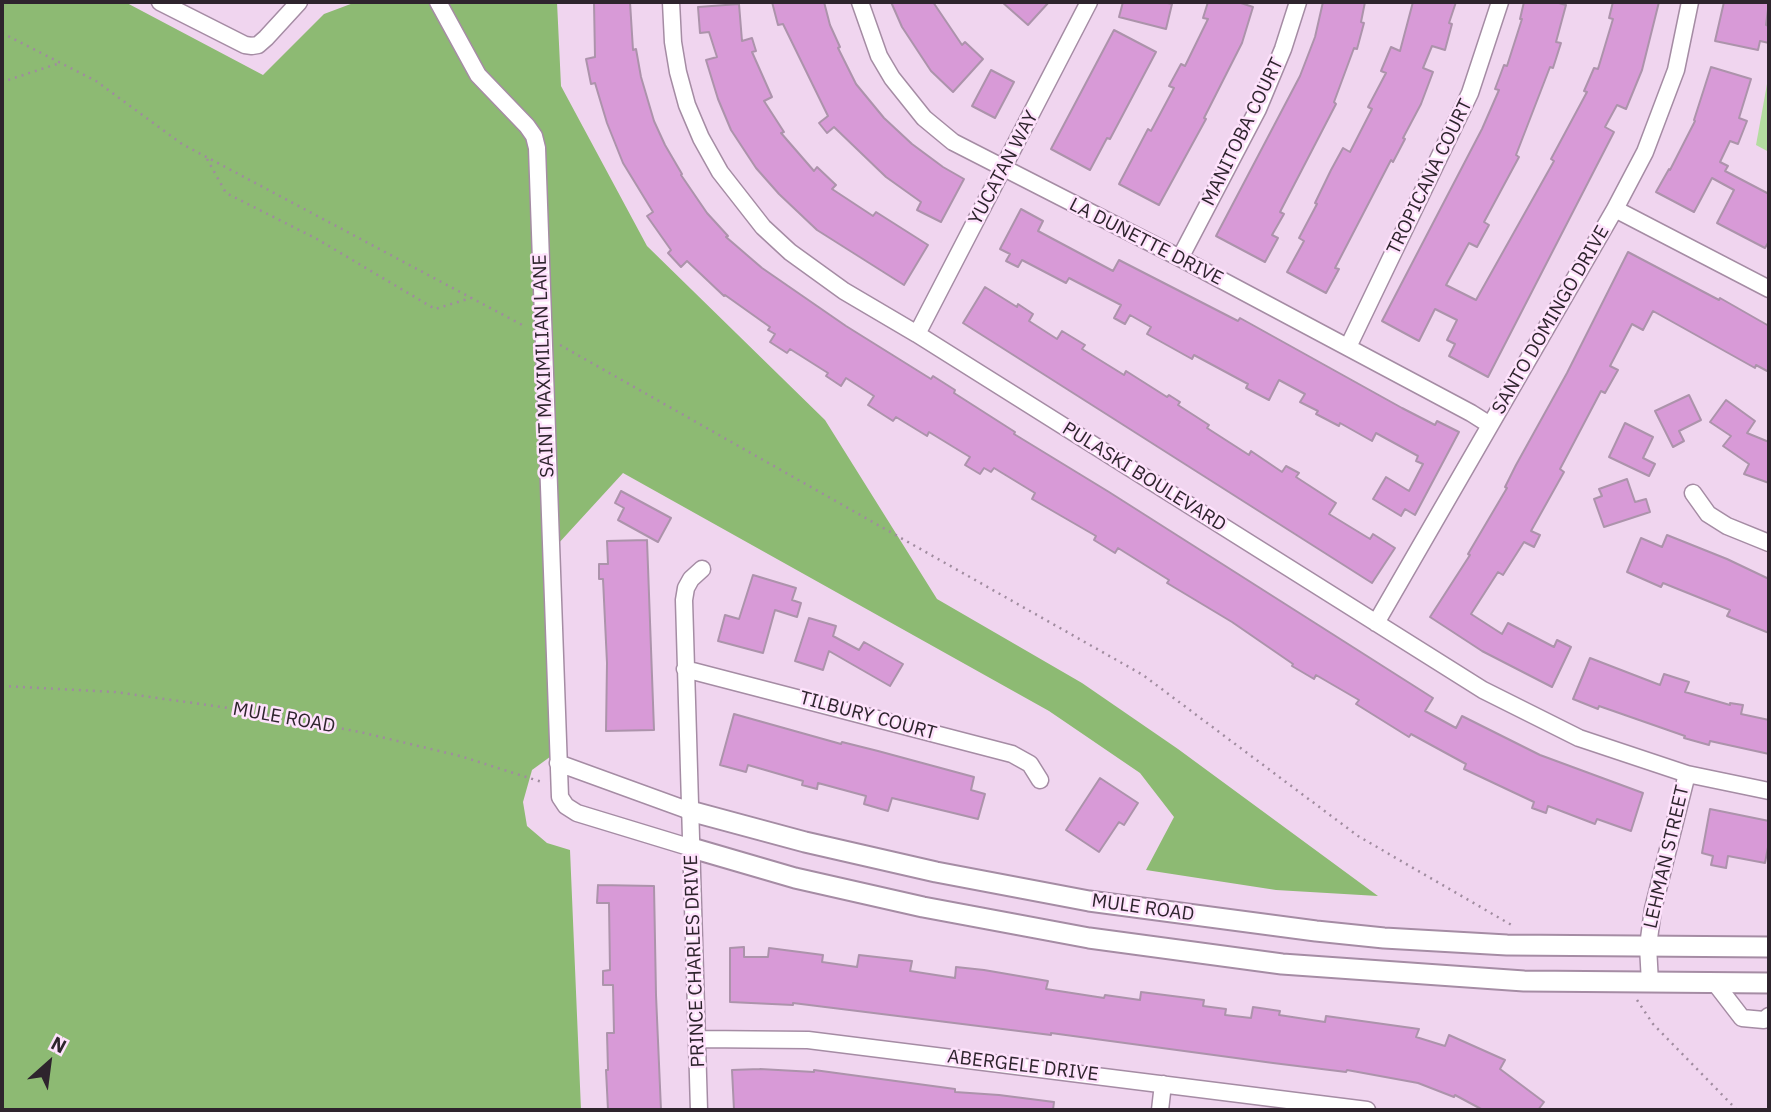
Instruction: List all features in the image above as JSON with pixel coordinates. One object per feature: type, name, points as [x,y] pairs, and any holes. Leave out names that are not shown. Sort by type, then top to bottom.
[{"type":"main road","name":"MULE ROAD","points":[[690,811],[805,842],[936,872],[1089,901],[1316,931],[1507,945],[1769,947]]},
{"type":"main road","name":"MULE ROAD","points":[[692,848],[795,877],[923,907],[1089,938],[1282,964],[1337,970],[1524,981],[1769,983]]},
{"type":"street","points":[[160,2],[252,46],[258,45],[266,38],[299,2]]},
{"type":"street","name":"SAINT MAXIMILIAN LANE","points":[[438,2],[478,75],[534,136],[537,148],[558,763]]},
{"type":"street","name":"PULASKI BOULEVARD","points":[[671,2],[673,42],[687,105],[720,172],[763,227],[790,252],[844,291],[918,334],[1483,690],[1579,738],[1687,774],[1769,791]]},
{"type":"street","name":"LA DUNETTE DRIVE","points":[[860,2],[878,56],[911,103],[953,142],[1180,258],[1490,425]]},
{"type":"street","name":"YUCATAN WAY","points":[[918,334],[1089,2]]},
{"type":"street","name":"MANITOBA COURT","points":[[1180,258],[1258,110],[1283,49],[1298,2]]},
{"type":"street","name":"TROPICANA COURT","points":[[1348,347],[1470,93],[1500,2]]},
{"type":"street","name":"SANTO DOMINGO DRIVE","points":[[1376,623],[1615,209],[1658,122],[1676,70],[1690,2]]},
{"type":"street","points":[[1615,209],[1769,289]]},
{"type":"street","points":[[1693,493],[1708,514],[1727,526],[1769,543]]},
{"type":"street","name":"PRINCE CHARLES DRIVE","points":[[699,1110],[684,600],[686,588],[702,569]]},
{"type":"street","name":"TILBURY COURT","points":[[685,668],[1012,754],[1030,764],[1040,780]]},
{"type":"street","points":[[558,763],[559,788]]},
{"type":"street","name":"MULE ROAD","points":[[558,763],[690,811]]},
{"type":"street","name":"LEHMAN STREET","points":[[1650,983],[1647,946],[1653,909],[1687,774]]},
{"type":"street","name":"MULE ROAD","points":[[559,788],[561,802],[577,813],[692,848]]},
{"type":"street","points":[[1715,983],[1742,1018],[1764,1020],[1769,1016]]},
{"type":"street","name":"ABERGELE DRIVE","points":[[698,1040],[808,1040],[1367,1110]]},
{"type":"street","points":[[1160,1110],[1163,1084]]},
{"type":"path","points":[[2,33],[96,81],[181,144],[543,336],[1143,675],[1358,836],[1498,919],[1520,929]]},
{"type":"path","points":[[2,79],[5,81],[60,63]]},
{"type":"path","points":[[206,157],[226,193],[317,239],[435,309],[471,298]]},
{"type":"path","name":"MULE ROAD","points":[[2,686],[116,692],[243,710],[460,756],[559,788]]},
{"type":"path","points":[[1626,982],[1653,1024],[1737,1110]]},
{"type":"green space","points":[[2,2],[125,2],[263,75],[324,14],[356,2],[557,2],[561,86],[647,246],[825,420],[937,599],[1082,683],[1178,749],[1378,896],[1276,890],[1146,870],[1174,817],[1140,773],[1049,711],[623,473],[557,545],[565,746],[532,770],[523,802],[527,826],[547,843],[570,850],[581,1110],[2,1110]]},
{"type":"green space","points":[[1769,73],[1769,152],[1756,145]]},
{"type":"building","points":[[594,2],[630,2],[633,50],[636,49],[654,121],[665,145],[681,175],[707,213],[728,236],[726,237],[762,268],[846,326],[931,379],[933,376],[955,390],[954,393],[1015,432],[1014,434],[1433,698],[1425,711],[1456,728],[1462,716],[1540,755],[1643,793],[1631,831],[1597,819],[1595,824],[1548,806],[1546,813],[1532,808],[1534,802],[1464,769],[1466,764],[1411,734],[1409,737],[1356,704],[1359,700],[1316,675],[1314,679],[1292,666],[1293,664],[1232,622],[1167,583],[1169,580],[1118,548],[1115,553],[1094,540],[1096,536],[1032,499],[1035,493],[994,468],[991,472],[984,468],[980,474],[965,465],[970,457],[929,432],[927,436],[896,417],[893,421],[868,405],[874,396],[846,378],[841,386],[826,376],[828,373],[790,349],[787,353],[770,342],[775,334],[768,330],[770,327],[724,296],[687,261],[681,267],[668,253],[671,250],[647,216],[653,212],[623,163],[595,83],[591,84],[586,59],[595,57]]},
{"type":"building","points":[[772,2],[824,2],[840,47],[838,48],[856,84],[884,118],[912,144],[964,179],[941,222],[917,210],[921,202],[886,177],[834,127],[827,133],[819,123],[828,116],[783,24],[778,25]]},
{"type":"building","points":[[891,2],[933,2],[962,45],[965,42],[983,59],[953,92],[931,71],[902,27]]},
{"type":"building","points":[[1002,2],[1049,2],[1028,25]]},
{"type":"building","points":[[1123,2],[1172,4],[1166,29],[1119,17]]},
{"type":"building","points":[[1208,2],[1238,2],[1253,7],[1242,43],[1204,118],[1206,119],[1159,205],[1119,184],[1148,129],[1151,131],[1174,88],[1169,86],[1181,64],[1185,66],[1208,19],[1203,18]]},
{"type":"building","points":[[1323,2],[1365,2],[1361,22],[1364,23],[1357,49],[1354,48],[1334,102],[1336,104],[1280,212],[1284,214],[1272,235],[1278,238],[1265,262],[1216,236],[1300,76],[1315,37]]},
{"type":"building","points":[[1413,2],[1456,2],[1449,23],[1452,24],[1445,50],[1432,46],[1423,68],[1433,72],[1421,104],[1393,162],[1391,160],[1335,268],[1339,269],[1326,293],[1287,272],[1304,241],[1299,238],[1331,170],[1343,148],[1350,152],[1372,109],[1368,107],[1386,73],[1381,71],[1391,47],[1400,51]]},
{"type":"building","points":[[1524,2],[1555,2],[1566,5],[1556,42],[1561,43],[1516,155],[1519,157],[1484,222],[1489,225],[1477,247],[1469,243],[1446,285],[1476,300],[1554,161],[1551,159],[1587,92],[1584,91],[1594,68],[1598,69],[1613,19],[1609,18],[1613,2],[1659,2],[1642,70],[1626,109],[1617,105],[1605,127],[1614,132],[1488,377],[1449,356],[1455,344],[1447,340],[1457,320],[1435,309],[1419,341],[1382,321],[1482,129],[1499,90],[1495,89],[1504,65],[1507,66],[1522,19]]},
{"type":"building","points":[[1724,2],[1769,2],[1766,25],[1769,26],[1769,43],[1760,41],[1758,50],[1715,41]]},
{"type":"building","points":[[739,4],[742,41],[752,38],[756,51],[752,52],[772,97],[764,101],[784,132],[781,133],[814,171],[817,167],[836,185],[832,189],[873,216],[876,212],[928,245],[904,285],[817,230],[756,168],[731,130],[706,60],[717,57],[709,32],[700,33],[698,7]]},
{"type":"building","points":[[1114,30],[1156,52],[1110,139],[1107,138],[1090,170],[1051,149]]},
{"type":"building","points":[[1711,67],[1751,79],[1739,118],[1747,121],[1738,144],[1730,141],[1720,162],[1728,166],[1725,171],[1769,194],[1769,241],[1765,248],[1717,223],[1734,190],[1712,178],[1694,212],[1656,192],[1695,121]]},
{"type":"building","points":[[991,70],[1014,82],[995,118],[972,106]]},
{"type":"building","points":[[1021,209],[1043,221],[1038,231],[1113,271],[1119,260],[1238,321],[1240,318],[1435,425],[1437,421],[1459,432],[1415,515],[1405,509],[1401,516],[1373,499],[1386,477],[1409,491],[1423,464],[1416,461],[1418,456],[1376,433],[1372,441],[1340,423],[1339,426],[1316,414],[1318,411],[1300,402],[1305,394],[1279,380],[1269,400],[1246,388],[1248,384],[1194,355],[1192,359],[1147,334],[1151,327],[1130,315],[1125,324],[1114,318],[1121,305],[1069,278],[1066,283],[1022,260],[1018,267],[1006,261],[1010,254],[1000,249]]},
{"type":"building","points":[[1628,252],[1769,326],[1769,372],[1756,365],[1755,368],[1653,311],[1643,330],[1632,324],[1610,366],[1618,370],[1605,393],[1601,391],[1560,469],[1564,472],[1531,531],[1540,535],[1534,547],[1524,542],[1503,575],[1498,572],[1471,614],[1502,634],[1508,623],[1554,647],[1557,640],[1571,647],[1552,687],[1482,651],[1430,617],[1470,555],[1468,554],[1507,488],[1505,487],[1516,465],[1567,373]]},
{"type":"building","points":[[985,287],[1033,314],[1029,321],[1057,339],[1062,331],[1085,345],[1082,349],[1124,375],[1126,371],[1167,397],[1169,395],[1180,402],[1178,405],[1209,425],[1207,428],[1249,455],[1251,451],[1282,472],[1286,466],[1299,473],[1296,477],[1336,503],[1329,514],[1370,539],[1373,534],[1395,548],[1372,583],[963,323]]},
{"type":"building","points":[[1689,395],[1701,420],[1679,431],[1684,441],[1673,447],[1655,411]]},
{"type":"building","points":[[1726,400],[1755,421],[1747,433],[1769,442],[1769,483],[1744,474],[1749,464],[1723,446],[1731,436],[1710,422]]},
{"type":"building","points":[[1625,423],[1653,437],[1643,458],[1655,464],[1649,476],[1609,457]]},
{"type":"building","points":[[1627,479],[1635,502],[1646,499],[1650,512],[1604,527],[1594,499],[1602,496],[1599,489]]},
{"type":"building","points":[[621,491],[671,518],[658,542],[618,520],[624,508],[615,503]]},
{"type":"building","points":[[1667,535],[1769,579],[1769,633],[1727,616],[1730,610],[1663,583],[1661,587],[1627,572],[1641,538],[1662,547]]},
{"type":"building","points":[[647,540],[654,730],[606,731],[607,663],[603,579],[599,579],[599,564],[608,564],[607,541]]},
{"type":"building","points":[[753,575],[796,588],[792,600],[801,603],[797,617],[775,610],[763,653],[718,641],[725,615],[739,619]]},
{"type":"building","points":[[809,618],[836,626],[833,636],[859,650],[864,642],[903,664],[890,686],[829,651],[823,670],[795,661]]},
{"type":"building","points":[[1590,658],[1660,685],[1664,674],[1689,682],[1685,692],[1730,705],[1743,705],[1741,714],[1769,720],[1769,754],[1710,741],[1709,745],[1684,738],[1685,736],[1573,699]]},
{"type":"building","points":[[734,714],[974,777],[971,790],[985,794],[978,819],[892,798],[888,811],[864,804],[866,796],[818,783],[817,789],[802,785],[803,781],[748,765],[746,772],[720,765]]},
{"type":"building","points":[[1100,778],[1138,803],[1124,825],[1119,822],[1099,852],[1066,830]]},
{"type":"building","points":[[1710,809],[1769,821],[1765,863],[1728,856],[1726,868],[1711,865],[1713,856],[1702,853]]},
{"type":"building","points":[[598,885],[654,886],[661,1110],[608,1110],[607,1033],[614,1033],[613,985],[603,985],[603,971],[610,970],[609,903],[597,903]]},
{"type":"building","points":[[744,947],[744,957],[768,957],[769,948],[823,955],[822,962],[857,967],[859,955],[912,961],[910,971],[955,978],[956,967],[1048,981],[1046,989],[1104,998],[1105,995],[1140,1000],[1141,992],[1204,1000],[1203,1006],[1226,1009],[1225,1015],[1251,1018],[1253,1007],[1280,1011],[1279,1015],[1325,1022],[1326,1016],[1419,1029],[1416,1037],[1445,1046],[1449,1035],[1505,1060],[1500,1069],[1544,1102],[1538,1110],[1483,1110],[1455,1095],[1454,1097],[1418,1083],[1347,1070],[1346,1072],[1051,1033],[793,1003],[730,1002],[730,948]]},
{"type":"building","points":[[732,1070],[814,1070],[955,1089],[955,1092],[1054,1102],[1053,1110],[734,1110]]}]
